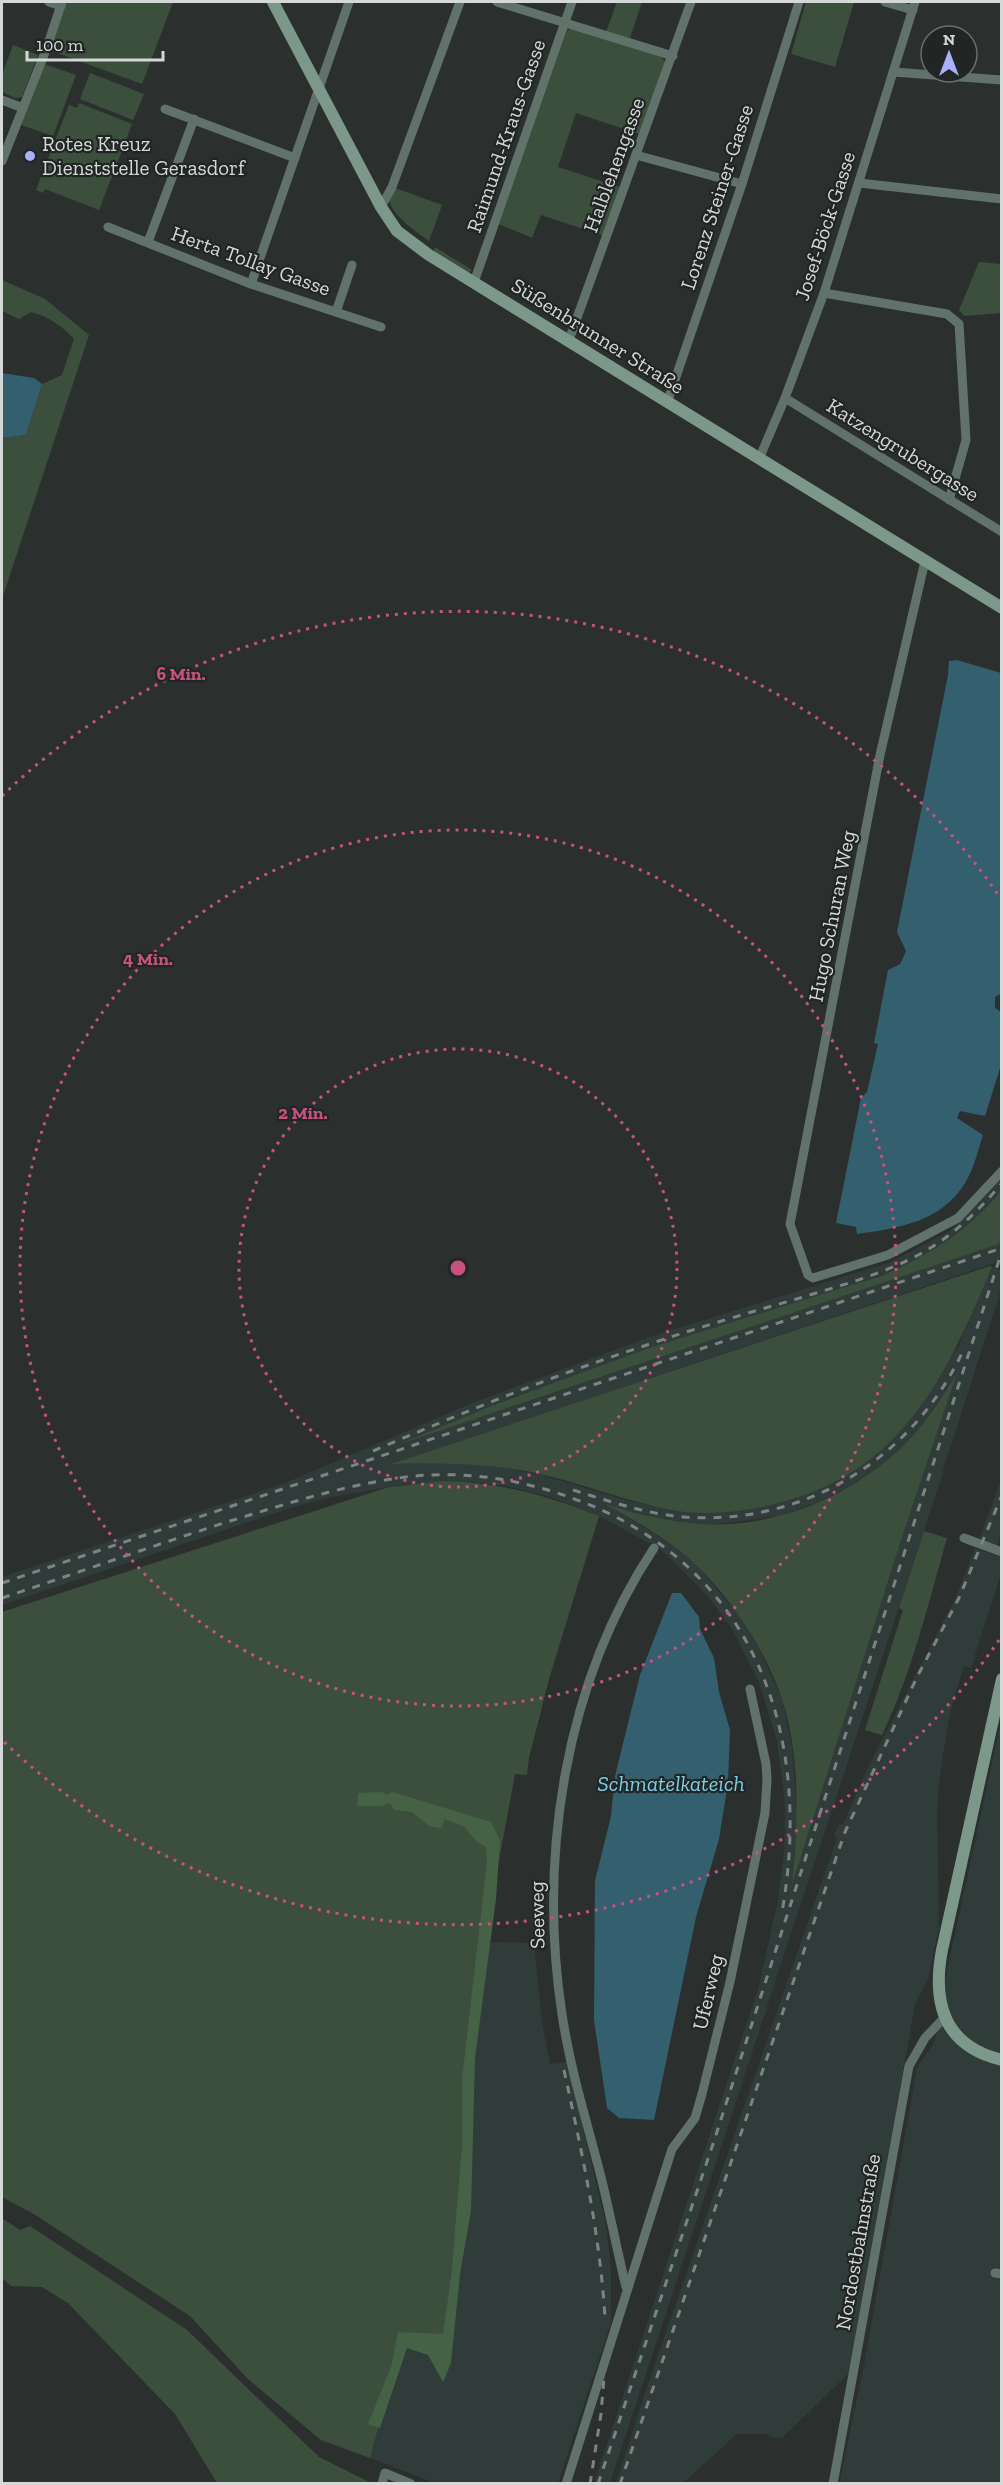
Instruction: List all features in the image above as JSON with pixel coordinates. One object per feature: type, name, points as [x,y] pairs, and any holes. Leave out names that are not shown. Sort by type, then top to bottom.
[{"type":"street","points":[[2,161],[61,4],[49,2]]},
{"type":"street","name":"Süßenbrunner Straße","points":[[273,2],[381,207],[398,231],[429,255],[1002,609]]},
{"type":"street","points":[[251,284],[349,2]]},
{"type":"street","points":[[381,207],[392,187],[460,2]]},
{"type":"street","points":[[496,2],[673,56]]},
{"type":"street","name":"Raimund-Kraus-Gasse","points":[[474,282],[572,2]]},
{"type":"street","name":"Halblehengasse","points":[[569,340],[691,2]]},
{"type":"street","name":"Lorenz Steiner-Gasse","points":[[667,403],[742,184],[799,2]]},
{"type":"street","points":[[885,2],[914,6]]},
{"type":"street","name":"Josef-Böck-Gasse","points":[[759,459],[785,398],[824,293],[914,6]]},
{"type":"street","points":[[893,72],[1002,80]]},
{"type":"street","points":[[2,100],[22,108]]},
{"type":"street","points":[[165,109],[295,158]]},
{"type":"street","points":[[148,242],[194,119]]},
{"type":"street","points":[[636,155],[742,184]]},
{"type":"street","points":[[859,183],[1002,199]]},
{"type":"street","name":"Herta Tollay Gasse","points":[[108,228],[251,284],[381,327]]},
{"type":"street","points":[[336,312],[352,266]]},
{"type":"street","points":[[824,293],[947,314],[959,324],[966,440],[949,500]]},
{"type":"street","name":"Katzengrubergasse","points":[[785,398],[1002,532]]},
{"type":"street","name":"Hugo Schuran Weg","points":[[925,561],[880,755],[790,1224],[808,1275],[813,1278],[888,1255],[958,1218],[1002,1171]]},
{"type":"street","points":[[964,1538],[1002,1552]]},
{"type":"street","name":"Seeweg","points":[[627,2291],[579,2098],[562,2013],[554,1942],[554,1886],[566,1770],[583,1701],[615,1617],[654,1548]]},
{"type":"street","points":[[1002,1679],[938,1968],[937,1990],[948,2023],[976,2050],[1002,2060]]},
{"type":"street","name":"Uferweg","points":[[566,2484],[672,2149],[696,2118],[730,1982],[765,1814],[767,1779],[762,1740],[750,1689]]},
{"type":"street","name":"Nordostbahnstraße","points":[[833,2484],[909,2066],[925,2038],[948,2023]]},
{"type":"street","points":[[382,2484],[385,2473],[411,2484]]},
{"type":"shaded area","points":[[1001,1177],[1001,1191],[980,1214],[951,1240],[917,1261],[843,1290],[646,1349],[494,1405],[495,1413],[1001,1243],[1001,1261],[394,1464],[456,1463],[497,1466],[538,1474],[633,1502],[687,1512],[740,1510],[795,1499],[837,1480],[958,1347],[992,1267],[999,1270],[1001,1265],[1001,1289],[924,1531],[610,2483],[594,2483],[758,1989],[778,1900],[784,1854],[785,1818],[776,1737],[758,1680],[734,1632],[705,1593],[654,1543],[649,1543],[599,1516],[550,1497],[507,1486],[472,1482],[406,1484],[327,1498],[290,1508],[2,1605],[2,1577],[285,1483],[470,1404],[649,1337],[888,1263],[947,1233],[979,1203]],"holes":[[[955,1377],[793,1882],[797,1811],[792,1747],[782,1698],[758,1647],[741,1618],[697,1565],[668,1542],[609,1506],[691,1524],[719,1524],[779,1516],[818,1502],[849,1487],[880,1467],[906,1443],[927,1418]]]},
{"type":"shaded area","points":[[1001,1480],[1001,1531],[997,1546],[979,1540]]},
{"type":"shaded area","points":[[975,1548],[1001,1557],[1001,1574],[971,1668],[964,1666],[949,1717],[939,1782],[937,1815],[939,1927],[928,1979],[915,2004],[850,2372],[783,2437],[773,2438],[767,2434],[737,2434],[683,2483],[616,2484],[644,2396],[837,1838],[834,1836],[839,1824],[843,1825],[865,1773],[956,1597]]},
{"type":"shaded area","points":[[1001,1721],[1001,2483],[839,2484],[864,2365],[917,2068],[935,2041],[948,1966]]},
{"type":"shaded area","points":[[484,1942],[534,1943],[542,2022],[550,2064],[567,2062],[605,2220],[611,2265],[611,2323],[558,2483],[435,2483],[370,2458],[403,2337]]},
{"type":"green space","points":[[67,2],[173,2],[142,84],[49,50]]},
{"type":"green space","points":[[617,2],[642,2],[630,38],[606,32]]},
{"type":"green space","points":[[806,2],[854,2],[835,67],[791,54]]},
{"type":"green space","points":[[570,29],[660,55],[665,62],[639,134],[576,113],[558,167],[620,187],[604,236],[541,215],[532,238],[499,224],[567,31]]},
{"type":"green space","points":[[13,45],[38,55],[22,97],[15,98],[2,92],[2,75]]},
{"type":"green space","points":[[44,64],[76,75],[53,136],[21,125]]},
{"type":"green space","points":[[90,73],[144,94],[133,120],[80,99]]},
{"type":"green space","points":[[79,103],[132,124],[99,210],[45,189],[43,193],[36,190],[69,105],[77,108]]},
{"type":"green space","points":[[395,188],[442,205],[429,241],[395,212],[390,199]]},
{"type":"green space","points":[[435,247],[472,270],[468,273],[433,252]]},
{"type":"green space","points":[[979,262],[1001,264],[1001,313],[964,316],[959,310]]},
{"type":"green space","points":[[2,280],[45,299],[89,335],[2,599],[2,438],[26,435],[42,384],[62,375],[74,339],[43,316],[31,312],[19,319],[2,311]]},
{"type":"green space","points":[[1001,1191],[999,1244],[397,1445],[494,1405],[646,1349],[881,1276],[916,1260],[947,1241],[975,1219]]},
{"type":"green space","points":[[992,1267],[957,1346],[937,1382],[914,1415],[887,1444],[856,1469],[819,1489],[775,1504],[731,1512],[685,1512],[666,1509],[536,1473],[500,1467],[464,1464],[391,1464]]},
{"type":"green space","points":[[957,1373],[903,1534],[792,1885],[796,1838],[795,1768],[788,1721],[782,1699],[767,1663],[735,1610],[696,1565],[664,1539],[605,1504],[668,1520],[719,1524],[749,1522],[807,1507],[834,1495],[884,1463],[920,1427],[940,1401]]},
{"type":"green space","points":[[444,1481],[486,1484],[523,1491],[599,1516],[549,1679],[529,1758],[527,1775],[515,1774],[484,1942],[465,2167],[446,2341],[403,2337],[370,2458],[321,2440],[248,2379],[190,2316],[37,2216],[2,2197],[2,1612],[389,1487]]},
{"type":"green space","points":[[924,1531],[947,1538],[911,1663],[882,1735],[865,1730],[903,1610],[899,1608]]},
{"type":"green space","points":[[382,1792],[387,1795],[392,1792],[491,1822],[500,1841],[496,1899],[475,2058],[471,2211],[460,2274],[451,2363],[443,2382],[428,2355],[407,2348],[380,2428],[368,2424],[392,2364],[398,2332],[443,2334],[452,2270],[462,2147],[462,2080],[487,1861],[486,1847],[476,1841],[465,1827],[445,1819],[441,1828],[429,1826],[412,1812],[395,1810],[389,1803],[382,1806],[357,1806],[358,1793]]},
{"type":"green space","points":[[2,2218],[20,2230],[30,2226],[187,2330],[319,2457],[371,2483],[217,2483],[175,2414],[68,2303],[42,2287],[11,2286],[2,2278]]},
{"type":"water","points":[[2,373],[34,378],[42,384],[26,435],[2,438]]},
{"type":"water","points":[[957,660],[1001,673],[1002,993],[995,997],[995,1008],[1001,1012],[1001,1065],[985,1116],[960,1111],[957,1118],[983,1135],[971,1172],[955,1196],[944,1207],[918,1221],[857,1234],[856,1227],[836,1223],[861,1098],[867,1092],[878,1044],[874,1043],[888,970],[900,964],[906,951],[897,932],[949,661]]},
{"type":"water","name":"Schmatelkateich","points":[[672,1593],[681,1593],[699,1617],[700,1629],[714,1658],[719,1692],[730,1730],[728,1783],[719,1839],[696,1917],[654,2120],[619,2118],[607,2108],[594,2020],[595,1881],[611,1816],[615,1776],[640,1675]]},
{"type":"railway","points":[[373,1451],[575,1370],[901,1264],[932,1247],[960,1226],[1002,1183]]},
{"type":"railway","points":[[2,1583],[1002,1248]]},
{"type":"railway","points":[[598,2484],[714,2141],[1002,1251]]},
{"type":"railway","points":[[573,1490],[642,1510],[684,1517],[728,1517],[770,1510],[811,1497],[848,1478],[883,1454],[914,1425],[940,1391],[962,1353]]},
{"type":"railway","points":[[2,1598],[250,1515],[367,1483],[415,1476],[475,1476],[534,1486],[572,1498],[634,1527],[686,1565],[726,1610],[757,1662],[777,1719],[788,1781],[790,1845],[782,1912]]},
{"type":"railway","points":[[620,2484],[845,1832],[918,1675],[959,1598],[1002,1495]]},
{"type":"railway","points":[[564,2070],[595,2225],[605,2318]]},
{"type":"railway","points":[[590,2484],[604,2378]]},
{"type":"place","name":"Rotes Kreuz Dienststelle Gerasdorf","points":[[30,156]]}]
